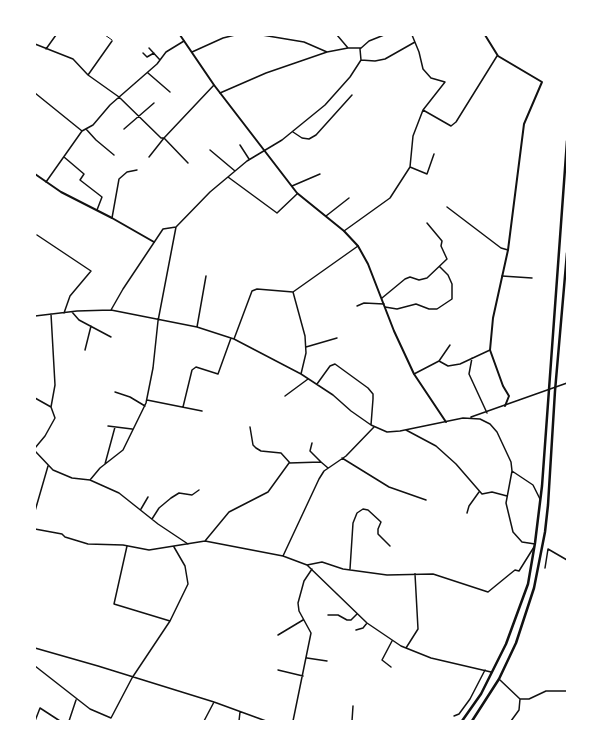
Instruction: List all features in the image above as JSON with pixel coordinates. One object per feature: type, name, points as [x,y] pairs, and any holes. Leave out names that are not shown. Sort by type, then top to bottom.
[{"type":"highway","points":[[462,721],[492,672],[519,612],[528,584],[541,500],[567,141]]},
{"type":"highway","points":[[472,721],[499,679],[516,643],[528,610],[543,545],[548,505],[567,253]]},
{"type":"street","points":[[46,49],[56,35]]},
{"type":"street","points":[[88,75],[112,41],[105,35]]},
{"type":"street","points":[[180,35],[214,85],[297,193],[344,230],[358,246],[368,264],[385,308],[414,374],[446,422]]},
{"type":"street","points":[[192,52],[223,38],[235,35]]},
{"type":"street","points":[[262,35],[304,42],[328,52]]},
{"type":"street","points":[[337,35],[348,48]]},
{"type":"street","points":[[220,93],[266,73],[328,52],[348,48],[360,48],[369,41],[384,35]]},
{"type":"street","points":[[344,230],[390,198],[410,167],[413,136],[423,110],[445,82],[431,78],[423,69],[412,35]]},
{"type":"street","points":[[485,35],[498,56],[542,82],[524,124],[508,250],[502,276],[500,296],[493,318],[490,350],[503,386],[509,396],[506,406]]},
{"type":"street","points":[[46,182],[82,131],[93,125],[119,97],[160,60],[166,52],[184,41]]},
{"type":"street","points":[[361,60],[375,61],[385,59],[415,42]]},
{"type":"street","points":[[35,44],[73,59],[88,75],[119,97],[161,138],[164,138],[188,163]]},
{"type":"street","points":[[149,48],[160,60]]},
{"type":"street","points":[[90,480],[105,464],[123,450],[132,429],[140,418],[145,406],[152,372],[158,321],[176,227],[210,192],[235,171],[264,149],[282,140],[293,132],[325,105],[350,78],[361,60],[360,48]]},
{"type":"street","points":[[143,53],[147,57],[154,53]]},
{"type":"street","points":[[423,110],[451,126],[456,122],[498,56]]},
{"type":"street","points":[[148,72],[170,92]]},
{"type":"street","points":[[149,157],[164,138],[214,85]]},
{"type":"street","points":[[35,93],[82,131]]},
{"type":"street","points":[[293,132],[302,138],[309,139],[316,135],[352,95]]},
{"type":"street","points":[[124,129],[154,103]]},
{"type":"street","points":[[86,129],[96,140],[114,155]]},
{"type":"street","points":[[240,144],[249,160]]},
{"type":"street","points":[[210,150],[235,171]]},
{"type":"street","points":[[410,167],[427,174],[434,154]]},
{"type":"street","points":[[64,157],[84,174],[80,180],[102,197],[97,210]]},
{"type":"street","points":[[112,218],[119,179],[127,172],[137,170]]},
{"type":"street","points":[[35,174],[69,197],[97,210],[154,242]]},
{"type":"street","points":[[292,186],[320,174]]},
{"type":"street","points":[[228,177],[277,213],[297,193]]},
{"type":"street","points":[[326,216],[349,198]]},
{"type":"street","points":[[448,207],[501,248],[508,250]]},
{"type":"street","points":[[382,298],[405,278],[410,277],[419,280],[427,278],[447,259],[441,246],[442,241],[427,223]]},
{"type":"street","points":[[111,310],[122,289],[149,252],[163,229],[176,227]]},
{"type":"street","points":[[37,235],[91,270],[70,296],[64,312]]},
{"type":"street","points":[[234,339],[252,291],[257,289],[292,292],[358,246]]},
{"type":"street","points":[[385,308],[397,309],[416,304],[429,309],[437,309],[452,300],[452,284],[448,275],[439,267]]},
{"type":"street","points":[[197,327],[206,276]]},
{"type":"street","points":[[502,276],[532,278]]},
{"type":"street","points":[[292,292],[305,336],[306,347],[301,374]]},
{"type":"street","points":[[357,306],[364,303],[384,304]]},
{"type":"street","points":[[35,316],[64,312],[111,310],[158,321],[197,327],[231,338],[308,378],[373,426],[390,432],[470,418],[567,383]]},
{"type":"street","points":[[72,312],[79,320],[110,336]]},
{"type":"street","points":[[35,448],[45,436],[55,418],[51,407],[56,385],[51,314]]},
{"type":"street","points":[[85,350],[91,326]]},
{"type":"street","points":[[183,407],[190,374],[193,368],[196,367],[217,375],[220,372],[231,338]]},
{"type":"street","points":[[306,347],[337,338]]},
{"type":"street","points":[[414,374],[440,361],[450,345]]},
{"type":"street","points":[[440,361],[448,366],[460,364],[490,350]]},
{"type":"street","points":[[472,358],[470,374],[487,413]]},
{"type":"street","points":[[283,556],[318,479],[328,468],[346,456],[373,426],[373,394],[368,388],[336,364],[330,366],[317,384]]},
{"type":"street","points":[[285,396],[308,378]]},
{"type":"street","points":[[115,392],[130,397],[145,406]]},
{"type":"street","points":[[35,398],[51,407]]},
{"type":"street","points":[[147,400],[202,410]]},
{"type":"street","points":[[307,565],[322,562],[350,569],[388,575],[433,574],[488,592],[514,570],[519,570],[528,558],[535,543],[522,542],[513,532],[507,506],[507,496],[512,471],[511,462],[500,436],[494,428],[480,419],[470,418]]},
{"type":"street","points":[[108,426],[132,429]]},
{"type":"street","points":[[105,464],[115,427]]},
{"type":"street","points":[[250,427],[253,445],[261,451],[281,453],[290,463],[321,462]]},
{"type":"street","points":[[406,430],[436,446],[456,464],[482,494],[492,492],[507,496]]},
{"type":"street","points":[[312,442],[310,451],[328,468]]},
{"type":"street","points":[[35,451],[48,466],[72,478],[90,480],[119,493],[152,519],[188,544]]},
{"type":"street","points":[[342,458],[389,487],[426,500]]},
{"type":"street","points":[[204,541],[234,509],[268,492],[290,463]]},
{"type":"street","points":[[35,511],[48,466]]},
{"type":"street","points":[[512,471],[533,485],[541,500]]},
{"type":"street","points":[[152,519],[159,508],[179,493],[192,496],[199,490]]},
{"type":"street","points":[[467,513],[469,506],[479,492]]},
{"type":"street","points":[[141,509],[148,497]]},
{"type":"street","points":[[350,569],[354,523],[357,513],[362,509],[368,510],[381,522],[378,529],[378,534],[390,546]]},
{"type":"street","points":[[35,529],[62,534],[65,537],[88,544],[127,546],[149,550],[204,541],[283,556],[307,565],[367,623],[392,641],[431,658],[492,672]]},
{"type":"street","points":[[127,546],[114,604],[170,622]]},
{"type":"street","points":[[35,666],[90,709],[111,718],[132,678],[170,622],[188,584],[185,566],[174,547]]},
{"type":"street","points":[[545,568],[548,549],[567,560]]},
{"type":"street","points":[[293,721],[311,633],[299,611],[298,603],[304,581],[312,569]]},
{"type":"street","points":[[406,648],[418,628],[415,574]]},
{"type":"street","points":[[328,615],[338,615],[347,620],[351,620],[357,614]]},
{"type":"street","points":[[278,636],[303,620]]},
{"type":"street","points":[[356,630],[363,628],[367,623]]},
{"type":"street","points":[[391,667],[382,660],[392,641]]},
{"type":"street","points":[[35,648],[214,702],[266,721]]},
{"type":"street","points":[[307,658],[327,661]]},
{"type":"street","points":[[278,670],[303,676]]},
{"type":"street","points":[[454,716],[459,714],[470,699],[485,670]]},
{"type":"street","points":[[499,679],[520,699],[529,699],[546,691],[567,691]]},
{"type":"street","points":[[69,721],[76,699]]},
{"type":"street","points":[[511,721],[519,710],[520,699]]},
{"type":"street","points":[[204,721],[214,702]]},
{"type":"street","points":[[352,721],[353,706]]},
{"type":"street","points":[[35,720],[40,708],[60,721]]},
{"type":"street","points":[[239,721],[240,712]]}]
